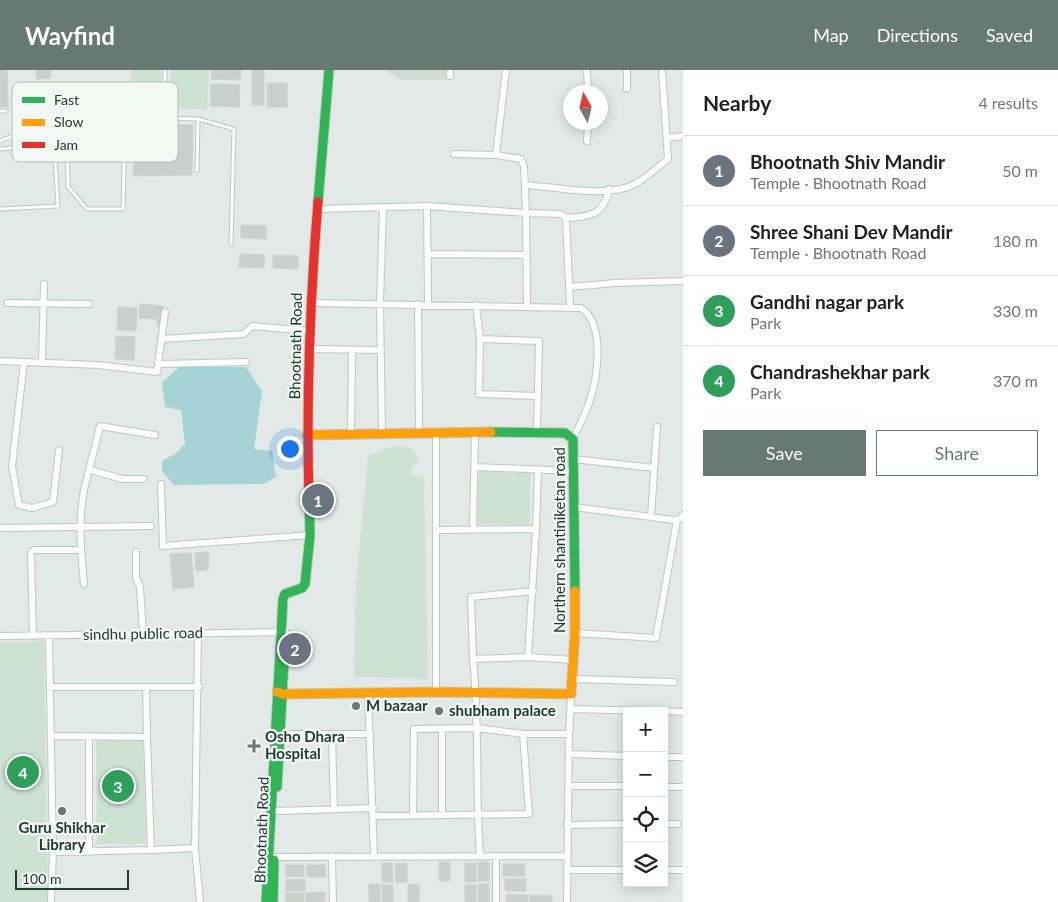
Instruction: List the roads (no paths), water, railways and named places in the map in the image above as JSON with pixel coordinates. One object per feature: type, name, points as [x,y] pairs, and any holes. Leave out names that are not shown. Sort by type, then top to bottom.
[{"type":"street","name":"Bhootnath Road","points":[[274,902],[271,857],[280,693],[282,610],[284,594],[302,588],[305,584],[310,534],[307,435],[310,303],[328,70]]},
{"type":"street","points":[[496,155],[506,70]]},
{"type":"street","points":[[588,70],[588,85]]},
{"type":"street","points":[[627,70],[627,89]]},
{"type":"street","points":[[525,186],[564,188],[583,192],[633,185],[668,159],[662,70]]},
{"type":"street","points":[[587,141],[588,130]]},
{"type":"street","points":[[667,138],[683,136]]},
{"type":"street","points":[[454,154],[496,155],[521,159],[525,186],[527,306]]},
{"type":"street","points":[[317,209],[427,206],[561,214],[566,218],[589,216],[597,212],[606,202],[609,189]]},
{"type":"street","points":[[427,206],[428,304]]},
{"type":"street","points":[[382,430],[380,304],[383,207]]},
{"type":"street","points":[[566,218],[570,306]]},
{"type":"street","points":[[428,254],[527,255]]},
{"type":"street","points":[[570,287],[615,282],[683,281]]},
{"type":"street","points":[[42,363],[44,284]]},
{"type":"street","points":[[7,303],[89,304]]},
{"type":"street","points":[[310,303],[570,306],[587,312],[592,323],[598,352],[590,400],[573,439]]},
{"type":"street","points":[[418,304],[419,431]]},
{"type":"street","points":[[476,305],[480,340],[479,394],[538,396]]},
{"type":"street","points":[[0,361],[98,365],[157,372],[165,312]]},
{"type":"street","points":[[161,339],[246,334],[254,326],[309,331]]},
{"type":"street","points":[[480,340],[538,341],[538,433]]},
{"type":"street","points":[[309,349],[381,350]]},
{"type":"street","points":[[351,432],[352,350]]},
{"type":"street","points":[[24,362],[12,466],[15,494],[19,505],[32,508],[53,502],[59,450]]},
{"type":"street","points":[[159,364],[246,362]]},
{"type":"street","points":[[84,584],[81,550],[84,491],[91,470],[100,426],[155,434]]},
{"type":"street","points":[[651,517],[657,427]]},
{"type":"street","name":"Northern shantiniketan road","points":[[307,435],[382,430],[565,433],[573,439],[575,633],[572,694]]},
{"type":"street","points":[[436,431],[436,692]]},
{"type":"street","points":[[474,529],[475,432]]},
{"type":"street","points":[[573,460],[654,468]]},
{"type":"street","points":[[475,467],[573,471]]},
{"type":"street","points":[[91,470],[122,478],[144,479]]},
{"type":"street","points":[[528,656],[534,592],[538,470]]},
{"type":"street","points":[[161,484],[163,546],[310,534]]},
{"type":"street","points":[[574,507],[677,520]]},
{"type":"street","points":[[575,633],[656,638],[677,520],[683,515]]},
{"type":"street","points":[[0,528],[151,526]]},
{"type":"street","points":[[436,530],[536,529]]},
{"type":"street","points":[[33,636],[32,552],[81,550]]},
{"type":"street","points":[[136,552],[136,578],[140,587],[144,634]]},
{"type":"street","points":[[480,856],[477,814],[477,692],[473,659],[471,597],[534,592]]},
{"type":"street","name":"sindhu public road","points":[[0,636],[282,632]]},
{"type":"street","points":[[198,634],[199,687],[195,848],[200,902]]},
{"type":"street","points":[[49,636],[53,852],[51,902]]},
{"type":"street","points":[[473,659],[528,656],[573,660]]},
{"type":"street","points":[[572,679],[674,682]]},
{"type":"street","points":[[50,687],[199,687]]},
{"type":"street","points":[[146,687],[152,850]]},
{"type":"street","points":[[280,693],[477,692],[572,694],[569,734],[567,902]]},
{"type":"street","name":"Bhootnath Road","points":[[266,902],[276,811],[281,734],[280,693]]},
{"type":"street","points":[[368,694],[374,856]]},
{"type":"street","points":[[571,709],[623,710]]},
{"type":"street","points":[[668,711],[683,712]]},
{"type":"street","points":[[413,815],[414,729],[477,728],[524,734],[569,734]]},
{"type":"street","points":[[442,729],[442,815]]},
{"type":"street","points":[[281,734],[370,734]]},
{"type":"street","points":[[332,734],[334,809]]},
{"type":"street","points":[[373,816],[529,814],[524,734]]},
{"type":"street","points":[[51,736],[147,737]]},
{"type":"street","points":[[88,852],[90,736]]},
{"type":"street","points":[[570,754],[623,756]]},
{"type":"street","points":[[668,757],[683,757]]},
{"type":"street","points":[[568,786],[623,786]]},
{"type":"street","points":[[668,786],[683,787]]},
{"type":"street","points":[[276,811],[373,808]]},
{"type":"street","points":[[567,824],[623,824]]},
{"type":"street","points":[[668,824],[678,824]]},
{"type":"street","points":[[53,852],[195,848]]},
{"type":"street","points":[[332,856],[333,902]]},
{"type":"street","points":[[496,856],[496,902]]},
{"type":"street","points":[[271,857],[567,856]]},
{"type":"street","points":[[567,870],[623,870]]},
{"type":"street","points":[[668,870],[683,870]]},
{"type":"lane","points":[[0,111],[6,111]]},
{"type":"lane","points":[[178,118],[198,119],[234,129],[231,244]]},
{"type":"lane","points":[[197,171],[198,119]]},
{"type":"lane","points":[[0,141],[12,136]]},
{"type":"lane","points":[[0,209],[58,206],[55,162]]},
{"type":"lane","points":[[67,162],[68,187],[87,208],[123,209],[124,162]]},
{"type":"water","points":[[180,367],[246,367],[262,391],[254,449],[272,451],[276,477],[263,484],[174,485],[162,471],[162,461],[175,454],[185,444],[181,410],[165,407],[162,382]]},
{"type":"place","name":"Bhootnath Shiv Mandir","points":[[318,500]]},
{"type":"place","name":"Shree Shani Dev Mandir","points":[[295,649]]},
{"type":"place","name":"M bazaar","points":[[356,706]]},
{"type":"place","name":"shubham palace","points":[[439,711]]},
{"type":"place","name":"Osho Dhara Hospital","points":[[254,746]]},
{"type":"place","name":"Chandrashekhar park","points":[[23,772]]},
{"type":"place","name":"Gandhi nagar park","points":[[118,786]]},
{"type":"place","name":"Guru Shikhar Library","points":[[62,811]]}]
